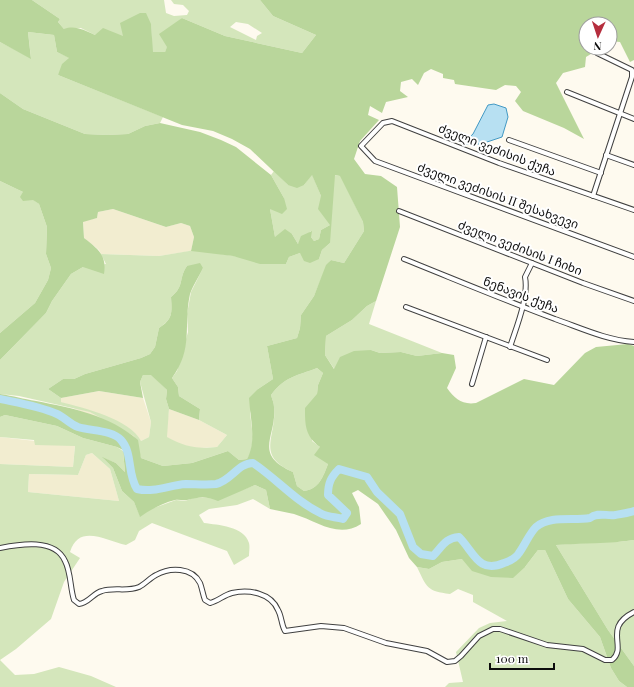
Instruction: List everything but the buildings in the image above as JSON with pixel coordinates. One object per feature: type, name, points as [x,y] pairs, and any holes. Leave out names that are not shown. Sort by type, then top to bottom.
[{"type":"street","points":[[593,196],[632,77],[632,70],[603,56]]},
{"type":"street","points":[[567,92],[634,119]]},
{"type":"street","name":"ძველი ვეძისის ქუჩა","points":[[361,146],[383,123],[392,122],[634,210]]},
{"type":"street","points":[[509,140],[601,173]]},
{"type":"street","name":"ძველი ვეძისის II შესახვევი","points":[[361,146],[375,161],[634,257]]},
{"type":"street","points":[[606,155],[634,165]]},
{"type":"street","name":"ძველი ვეძისის I ჩიხი","points":[[399,211],[583,284],[634,301]]},
{"type":"street","name":"ნენავის ქუჩა","points":[[404,259],[522,307],[609,338],[634,342]]},
{"type":"street","points":[[510,347],[522,307],[526,283],[524,277],[532,263]]},
{"type":"street","points":[[406,306],[547,360]]},
{"type":"street","points":[[472,384],[486,337]]},
{"type":"street","points":[[0,548],[33,544],[48,546],[58,551],[66,562],[74,600],[79,604],[85,603],[103,590],[128,590],[139,586],[157,574],[165,571],[186,571],[193,574],[199,582],[205,600],[210,603],[232,593],[243,592],[263,595],[273,602],[279,611],[280,619],[285,631],[321,626],[344,628],[381,642],[427,651],[447,662],[455,661],[479,636],[493,629],[509,632],[547,645],[583,649],[605,660],[612,660],[616,657],[617,652],[616,632],[618,625],[624,617],[634,612]]},
{"type":"shaded area","points":[[113,209],[166,227],[181,223],[190,226],[194,237],[191,251],[159,256],[101,254],[99,250],[84,238],[83,221],[97,218],[98,212]]},
{"type":"shaded area","points":[[99,391],[143,398],[151,422],[149,437],[141,441],[61,402],[61,398]]},
{"type":"shaded area","points":[[169,409],[199,420],[227,435],[217,447],[199,448],[183,446],[166,437]]},
{"type":"shaded area","points":[[0,437],[35,441],[35,445],[75,445],[73,467],[0,464]]},
{"type":"shaded area","points":[[92,453],[110,469],[119,501],[28,492],[29,474],[78,475],[86,455]]},
{"type":"green space","points":[[0,0],[32,0],[60,19],[58,22],[64,29],[76,28],[95,35],[103,28],[123,36],[120,23],[140,13],[146,13],[151,24],[153,52],[165,52],[167,47],[159,34],[182,18],[225,36],[302,53],[316,35],[273,16],[260,0],[634,0],[634,60],[630,62],[620,42],[618,42],[618,16],[578,16],[578,56],[588,56],[586,57],[585,67],[563,73],[556,83],[584,139],[564,128],[523,111],[515,101],[521,92],[516,86],[505,85],[496,90],[455,84],[454,80],[443,78],[443,74],[431,69],[424,73],[418,85],[412,79],[401,82],[400,91],[408,97],[386,102],[382,113],[370,106],[368,115],[379,120],[360,141],[354,159],[365,174],[381,176],[397,187],[400,227],[376,301],[367,306],[352,320],[326,336],[325,355],[334,369],[340,357],[354,351],[371,350],[380,353],[401,352],[417,356],[442,353],[454,355],[456,368],[447,388],[459,400],[467,403],[476,403],[524,379],[554,385],[585,353],[596,347],[628,344],[634,346],[634,540],[556,545],[608,630],[634,666],[634,687],[627,687],[619,681],[611,668],[600,637],[568,599],[545,550],[538,550],[525,567],[513,578],[491,577],[472,571],[462,559],[442,562],[429,569],[417,567],[409,558],[396,530],[378,504],[358,490],[352,493],[359,507],[361,524],[344,530],[328,527],[294,514],[270,509],[266,490],[255,485],[218,501],[210,498],[195,498],[170,501],[156,507],[140,517],[134,502],[122,491],[113,468],[102,457],[116,463],[125,472],[123,450],[83,438],[57,426],[5,415],[0,417],[0,394],[76,410],[115,424],[138,440],[141,458],[163,466],[192,463],[228,451],[239,460],[247,459],[252,445],[249,398],[258,389],[273,379],[267,346],[297,338],[300,328],[301,315],[314,296],[326,265],[331,260],[344,263],[364,231],[363,222],[340,176],[335,175],[330,243],[322,250],[319,259],[310,263],[304,261],[300,253],[289,257],[286,264],[260,264],[233,256],[191,251],[194,237],[190,226],[181,223],[166,227],[113,209],[98,212],[97,218],[83,222],[84,238],[97,249],[103,257],[105,267],[104,274],[83,267],[71,274],[52,301],[46,313],[0,360],[0,333],[35,303],[48,280],[51,268],[46,254],[47,227],[39,204],[33,200],[23,201],[20,197],[23,192],[0,181],[0,93],[23,109],[85,134],[128,134],[145,126],[160,123],[200,132],[221,140],[236,147],[271,175],[284,198],[287,209],[282,214],[270,209],[275,237],[285,229],[292,234],[298,244],[301,236],[312,231],[311,237],[314,241],[319,239],[321,230],[330,225],[318,209],[321,196],[312,175],[304,185],[297,188],[288,185],[250,149],[232,139],[213,131],[182,125],[58,75],[62,64],[69,58],[57,52],[54,35],[28,32],[31,59],[0,42]],"holes":[[[317,368],[323,373],[318,385],[317,394],[305,408],[305,420],[311,439],[320,447],[314,455],[328,464],[320,482],[313,488],[304,491],[297,486],[293,472],[273,458],[270,451],[269,444],[274,418],[274,406],[271,395],[286,380]]]},
{"type":"green space","points":[[32,0],[164,0],[166,13],[174,16],[187,15],[189,11],[183,5],[174,4],[171,0],[260,0],[273,16],[316,35],[302,53],[225,36],[182,18],[165,52],[152,52],[151,24],[123,36],[95,35],[81,28],[64,29],[58,22],[60,19]],"holes":[[[236,22],[248,24],[262,33],[257,36],[256,40],[230,27]]]},
{"type":"green space","points":[[28,32],[54,35],[57,52],[70,58],[58,75],[163,117],[160,123],[145,126],[128,134],[85,134],[23,109],[0,93],[0,42],[31,58]]},
{"type":"green space","points":[[274,171],[288,185],[304,185],[312,174],[330,224],[334,175],[341,176],[363,222],[364,231],[344,263],[331,260],[327,265],[314,296],[301,315],[300,328],[297,338],[267,346],[273,379],[258,389],[250,413],[253,437],[251,452],[247,459],[239,460],[228,451],[192,463],[163,466],[141,458],[134,436],[90,412],[19,396],[0,394],[0,360],[46,313],[52,301],[71,274],[83,267],[106,264],[101,254],[159,256],[195,250],[286,264],[289,257],[300,253],[319,259],[322,250],[330,243],[330,225],[321,230],[319,239],[314,241],[311,237],[311,231],[298,244],[292,234],[275,237],[270,209],[284,198],[271,175]],"holes":[[[187,266],[203,268],[191,292],[187,314],[188,332],[177,371],[172,378],[178,387],[179,396],[200,409],[199,420],[227,435],[217,447],[203,448],[191,446],[167,437],[169,409],[166,399],[167,390],[152,375],[143,375],[140,382],[151,422],[149,437],[141,441],[127,426],[94,411],[61,402],[61,398],[48,389],[63,379],[74,379],[85,374],[150,354],[155,347],[159,328],[167,322],[171,315],[171,297],[180,286]]]},
{"type":"green space","points":[[0,181],[23,192],[39,204],[47,227],[46,254],[51,268],[48,280],[35,303],[0,333]]},
{"type":"green space","points":[[200,263],[203,268],[190,294],[188,306],[186,347],[179,367],[172,378],[178,387],[179,396],[200,409],[199,420],[169,409],[166,399],[167,390],[151,375],[143,375],[140,382],[143,398],[99,391],[61,398],[48,389],[63,379],[74,379],[85,374],[150,354],[155,347],[159,328],[167,322],[171,315],[171,297],[180,286],[184,271],[187,266]]},
{"type":"green space","points":[[376,301],[369,324],[442,353],[417,356],[401,352],[380,353],[371,350],[335,370],[325,355],[326,336],[352,320],[367,306]]},
{"type":"green space","points":[[317,368],[323,373],[318,385],[312,441],[320,447],[328,464],[320,482],[313,488],[304,491],[297,486],[293,472],[281,466],[274,459],[271,452],[270,444],[274,418],[274,406],[271,395],[286,380]]},
{"type":"green space","points":[[5,415],[57,426],[83,438],[117,447],[123,451],[125,472],[116,463],[103,458],[113,468],[122,491],[134,502],[140,516],[151,509],[176,500],[185,501],[193,498],[210,498],[255,485],[266,490],[270,509],[253,499],[237,505],[209,509],[199,515],[204,523],[230,527],[242,533],[246,537],[249,543],[249,556],[234,565],[227,551],[152,523],[139,531],[135,540],[126,545],[94,536],[80,538],[74,543],[70,552],[80,558],[64,582],[51,619],[16,649],[0,660],[0,464],[73,467],[75,446],[35,445],[34,440],[0,437],[0,417]],"holes":[[[92,453],[110,469],[119,501],[28,492],[29,474],[78,475],[86,455]]]},
{"type":"green space","points":[[634,540],[634,666],[608,630],[556,545]]},
{"type":"green space","points":[[538,550],[545,550],[568,599],[600,637],[611,668],[619,681],[627,687],[445,687],[449,683],[463,682],[456,652],[479,628],[490,623],[507,621],[473,602],[473,595],[458,589],[450,594],[432,590],[423,580],[417,567],[429,569],[442,562],[462,559],[525,567]]},
{"type":"green space","points":[[0,660],[15,675],[34,674],[59,667],[91,676],[116,687],[0,687]]},
{"type":"water","points":[[494,104],[506,108],[508,117],[502,137],[481,144],[462,144],[473,134],[488,105]]},
{"type":"waterway","points":[[0,399],[50,411],[60,415],[78,427],[112,434],[117,437],[125,445],[129,457],[132,477],[137,489],[150,490],[186,484],[216,484],[226,479],[243,466],[253,463],[312,509],[324,515],[343,519],[347,513],[328,495],[329,484],[332,478],[339,469],[367,477],[377,492],[400,514],[413,547],[421,554],[433,556],[447,541],[459,537],[477,560],[488,566],[495,566],[513,559],[521,550],[536,527],[542,523],[562,519],[590,518],[596,515],[615,515],[634,511]]}]
